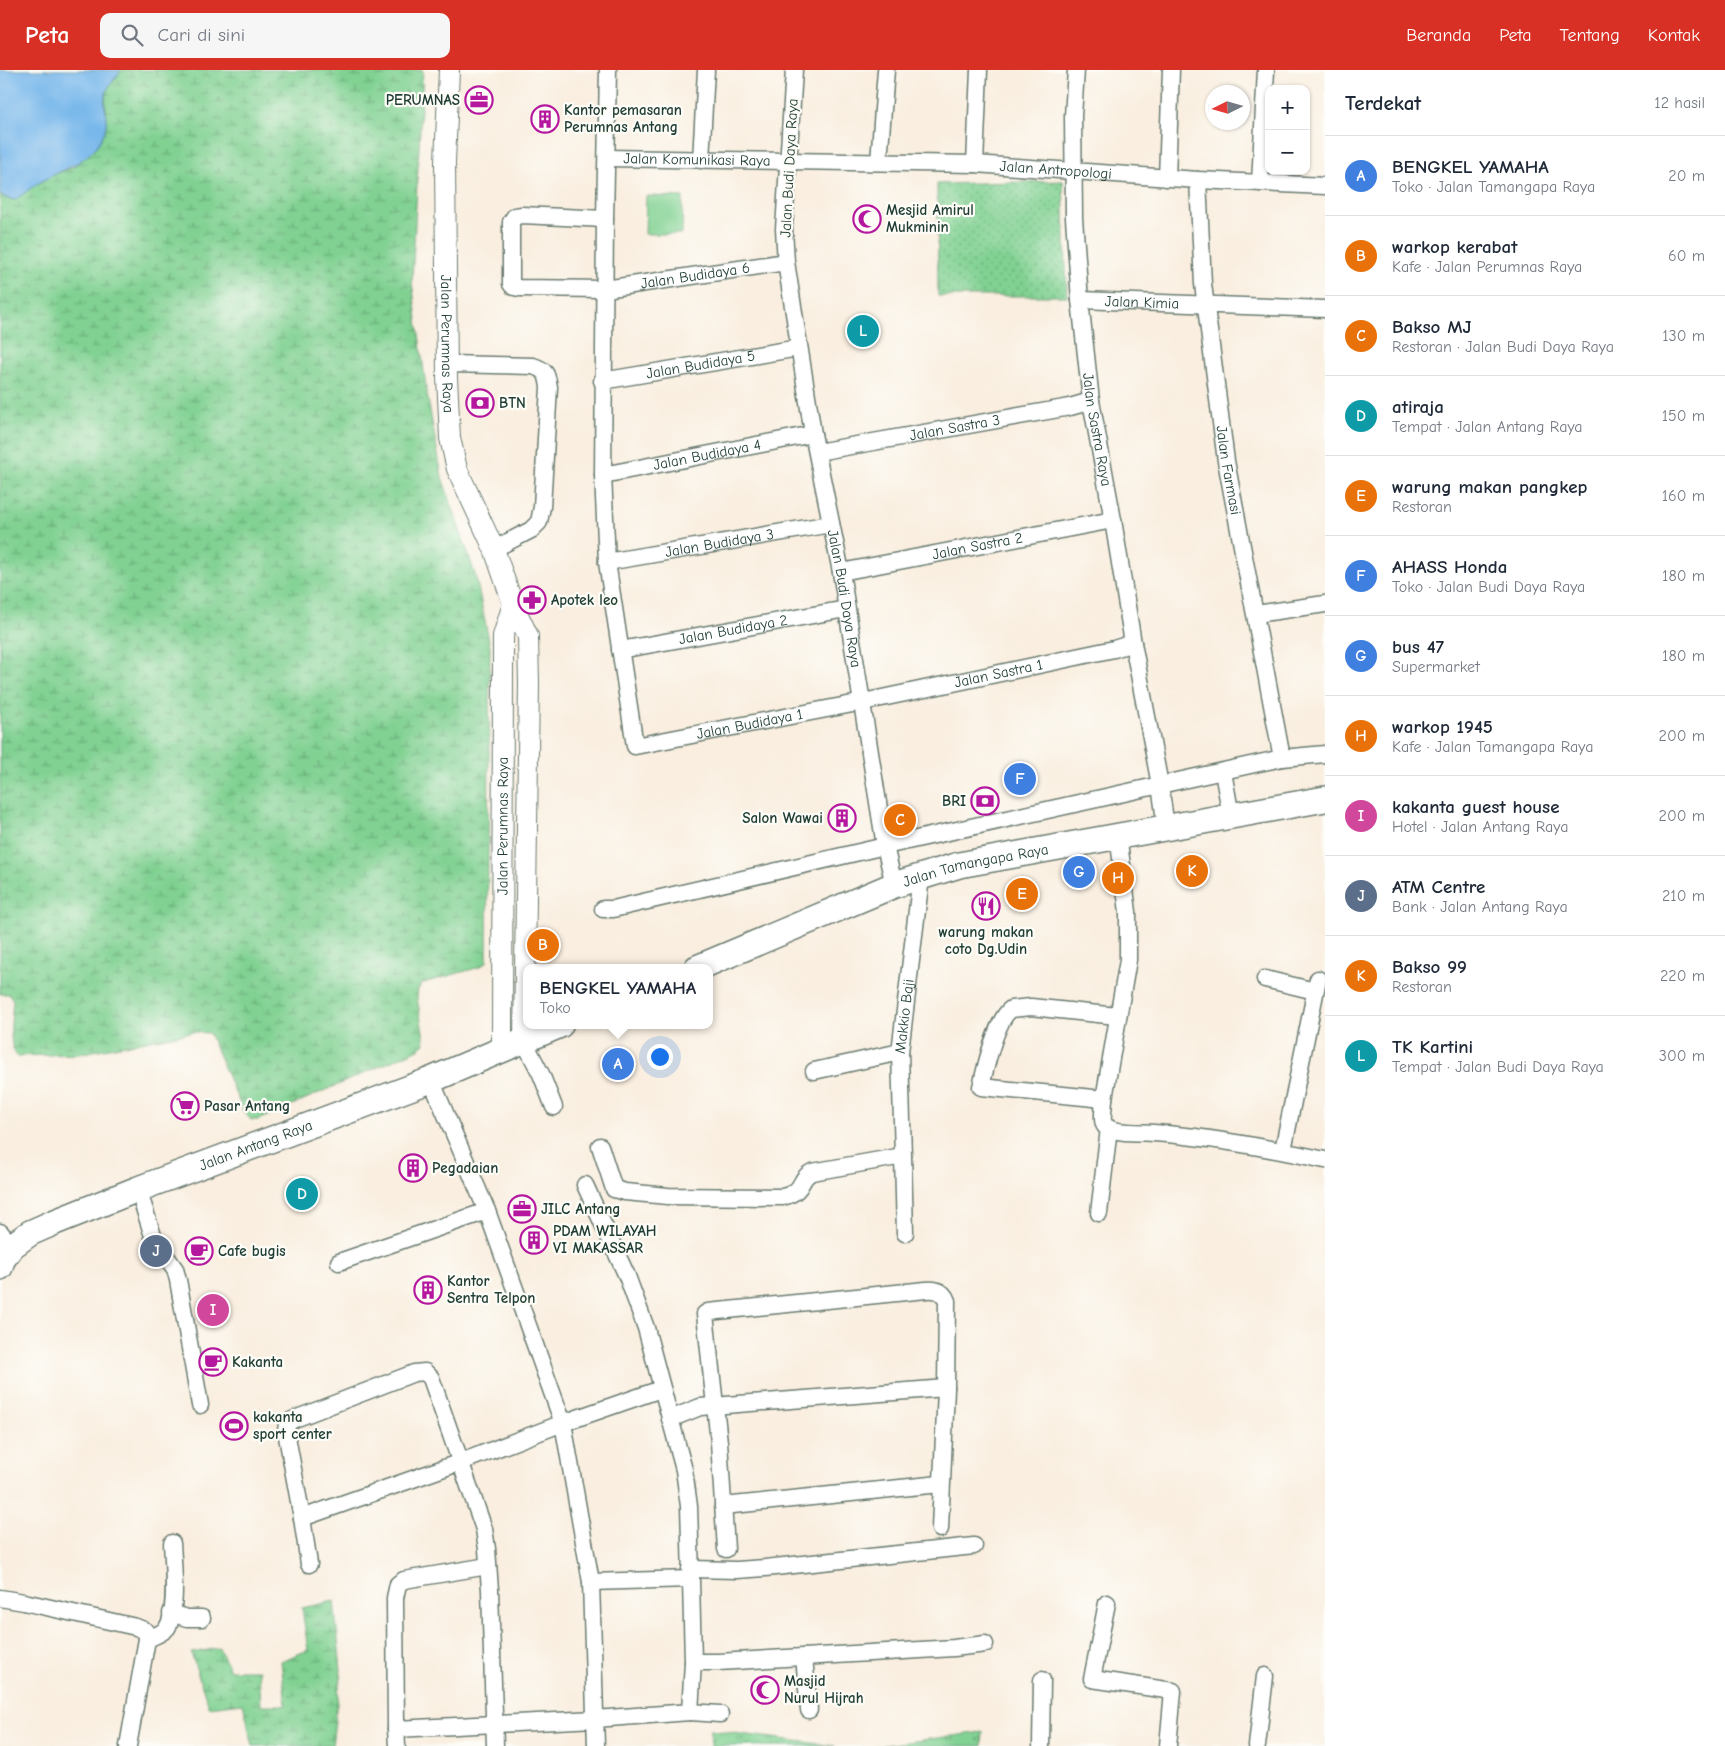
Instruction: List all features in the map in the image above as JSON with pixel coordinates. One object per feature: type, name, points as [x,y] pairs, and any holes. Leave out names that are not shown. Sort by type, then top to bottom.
[{"type":"main road","name":"Jalan Tamangapa Raya","points":[[706,964],[894,885],[959,864],[1325,799]]},
{"type":"main road","points":[[513,1045],[551,1029]]},
{"type":"main road","name":"Jalan Antang Raya","points":[[4,1248],[30,1233],[138,1189],[431,1080],[513,1045]]},
{"type":"street","name":"Jalan Perumnas Raya","points":[[449,70],[445,162],[447,364],[450,438],[457,470],[494,549],[513,604],[528,636],[529,684],[513,1045]]},
{"type":"street","points":[[608,70],[604,219],[603,475],[606,562],[620,650]]},
{"type":"street","points":[[701,160],[706,70]]},
{"type":"street","name":"Jalan Budi Daya Raya","points":[[794,70],[784,229],[786,262],[813,434],[841,572],[885,846],[894,885]]},
{"type":"street","points":[[880,162],[886,70]]},
{"type":"street","points":[[976,164],[979,70]]},
{"type":"street","name":"Jalan Sastra Raya","points":[[1076,70],[1073,116],[1074,218],[1080,300],[1091,401],[1166,827]]},
{"type":"street","points":[[1167,178],[1171,70]]},
{"type":"street","points":[[1260,183],[1266,70]]},
{"type":"street","name":"Jalan Komunikasi Raya","points":[[607,158],[787,161]]},
{"type":"street","name":"Jalan Antropologi","points":[[787,161],[976,164],[1198,180],[1325,186]]},
{"type":"street","name":"Jalan Farmasi","points":[[1198,180],[1206,306],[1226,461],[1282,758]]},
{"type":"street","name":"Jalan Budidaya 6","points":[[604,219],[516,216],[512,222],[511,284],[519,288],[604,289],[786,262]]},
{"type":"street","name":"Jalan Kimia","points":[[1080,300],[1325,309]]},
{"type":"street","name":"Jalan Budidaya 5","points":[[602,381],[799,348]]},
{"type":"street","points":[[447,364],[533,366],[543,369],[547,374],[549,387],[542,507],[539,522],[532,530],[494,549]]},
{"type":"street","name":"Jalan Sastra 3","points":[[817,452],[1091,401]]},
{"type":"street","name":"Jalan Budidaya 4","points":[[603,475],[813,434]]},
{"type":"street","name":"Jalan Sastra 2","points":[[841,572],[1113,520]]},
{"type":"street","name":"Jalan Budidaya 3","points":[[606,562],[831,524]]},
{"type":"street","points":[[1256,614],[1325,604]]},
{"type":"street","name":"Jalan Budidaya 2","points":[[620,650],[846,609]]},
{"type":"street","name":"Jalan Sastra 1","points":[[863,702],[1133,643]]},
{"type":"street","name":"Jalan Budidaya 1","points":[[620,650],[635,746],[863,702]]},
{"type":"street","points":[[603,909],[613,909],[885,846],[1282,758],[1325,754]]},
{"type":"street","points":[[1223,772],[1231,816]]},
{"type":"street","points":[[1118,835],[1128,912],[1129,942],[1128,960],[1104,1099],[1103,1122],[1105,1126],[1114,1130],[1169,1134],[1283,1150],[1325,1160]]},
{"type":"street","name":"Makkio Baji","points":[[905,1233],[900,1052],[921,877]]},
{"type":"street","points":[[1265,979],[1316,985],[1283,1150]]},
{"type":"street","points":[[1104,1099],[980,1087],[1002,1020],[1011,1009],[1031,1007],[1118,1016]]},
{"type":"street","points":[[513,1045],[541,1074],[554,1106]]},
{"type":"street","points":[[814,1071],[900,1052]]},
{"type":"street","points":[[431,1080],[487,1212],[563,1422],[591,1582],[596,1746]]},
{"type":"street","points":[[1099,1213],[1109,1128]]},
{"type":"street","points":[[600,1146],[614,1189],[625,1192],[668,1196],[783,1197],[794,1193],[800,1188],[805,1176],[812,1172],[903,1156]]},
{"type":"street","points":[[585,1186],[628,1276],[646,1328],[661,1389],[675,1417],[698,1572],[704,1662],[696,1712]]},
{"type":"street","points":[[138,1189],[154,1240],[175,1269],[200,1405]]},
{"type":"street","points":[[339,1262],[487,1212]]},
{"type":"street","points":[[726,1549],[723,1506],[707,1406],[704,1318],[707,1313],[916,1291],[939,1290],[946,1297],[946,1388],[940,1484],[940,1529]]},
{"type":"street","points":[[309,1564],[286,1431],[287,1424],[292,1420],[414,1373],[425,1372],[431,1378],[461,1462],[484,1530],[488,1549],[495,1746]]},
{"type":"street","points":[[675,1417],[707,1406],[946,1388]]},
{"type":"street","points":[[302,1518],[461,1462],[563,1422],[661,1389]]},
{"type":"street","points":[[723,1506],[940,1484]]},
{"type":"street","points":[[147,1639],[165,1630],[171,1613],[174,1591],[172,1543]]},
{"type":"street","points":[[591,1582],[765,1568],[974,1546]]},
{"type":"street","points":[[397,1746],[395,1598],[398,1584],[404,1580],[488,1566]]},
{"type":"street","points":[[0,1598],[142,1628],[146,1631],[147,1639],[128,1746]]},
{"type":"street","points":[[1107,1603],[1092,1679],[1174,1691],[1168,1746]]},
{"type":"street","points":[[171,1613],[187,1618],[202,1618]]},
{"type":"street","points":[[704,1662],[954,1648],[985,1644]]},
{"type":"street","points":[[804,1657],[809,1710]]},
{"type":"street","points":[[1257,1746],[1265,1676]]},
{"type":"street","points":[[1041,1746],[1042,1680]]},
{"type":"street","points":[[396,1729],[696,1712],[720,1714]]},
{"type":"green space","points":[[121,70],[423,70],[412,282],[427,394],[442,477],[476,577],[490,646],[487,962],[480,967],[423,983],[418,989],[417,998],[425,1043],[419,1049],[258,1120],[251,1120],[243,1111],[209,1033],[193,1032],[78,1054],[17,1056],[11,1037],[13,1000],[9,994],[0,994],[0,194],[15,200],[42,180],[75,166],[106,113],[105,97],[109,86]]},
{"type":"green space","points":[[1063,181],[1067,296],[938,296],[937,184]]},
{"type":"green space","points":[[646,196],[683,197],[682,234],[645,234]]},
{"type":"green space","points":[[334,1601],[341,1670],[332,1746],[253,1746],[243,1703],[209,1707],[191,1653],[219,1648],[230,1670],[259,1670],[261,1705],[286,1705],[281,1661],[308,1650],[302,1608]]},
{"type":"green space","points":[[710,1730],[835,1746],[711,1746]]},
{"type":"green space","points":[[983,1732],[982,1746],[876,1746]]},
{"type":"water","points":[[0,70],[121,70],[106,92],[106,126],[101,140],[95,148],[80,161],[40,182],[15,200],[0,194]]},
{"type":"place","name":"PERUMNAS","points":[[479,100]]},
{"type":"place","name":"Kantor pemasaran Perumnas Antang","points":[[545,119]]},
{"type":"place","name":"Mesjid Amirul Mukminin","points":[[867,219]]},
{"type":"place","name":"TK Kartini","points":[[863,331]]},
{"type":"place","name":"BTN","points":[[480,403]]},
{"type":"place","name":"Apotek leo","points":[[532,600]]},
{"type":"place","name":"AHASS Honda","points":[[1020,779]]},
{"type":"place","name":"BRI","points":[[985,801]]},
{"type":"place","name":"Salon Wawai","points":[[842,818]]},
{"type":"place","name":"Bakso MJ","points":[[900,820]]},
{"type":"place","name":"Bakso 99","points":[[1192,871]]},
{"type":"place","name":"bus 47","points":[[1079,872]]},
{"type":"place","name":"warkop 1945","points":[[1118,878]]},
{"type":"place","name":"warung makan pangkep","points":[[1022,894]]},
{"type":"place","name":"warung makan coto Dg.Udin","points":[[986,906]]},
{"type":"place","name":"warkop kerabat","points":[[543,945]]},
{"type":"place","name":"BENGKEL YAMAHA","points":[[618,1064]]},
{"type":"place","name":"Pasar Antang","points":[[185,1106]]},
{"type":"place","name":"Pegadaian","points":[[413,1168]]},
{"type":"place","name":"atiraja","points":[[302,1194]]},
{"type":"place","name":"JILC Antang","points":[[522,1209]]},
{"type":"place","name":"PDAM WILAYAH VI MAKASSAR","points":[[534,1240]]},
{"type":"place","name":"ATM Centre","points":[[156,1251]]},
{"type":"place","name":"Cafe bugis","points":[[199,1251]]},
{"type":"place","name":"Kantor Sentra Telpon","points":[[428,1290]]},
{"type":"place","name":"kakanta guest house","points":[[213,1310]]},
{"type":"place","name":"Kakanta","points":[[213,1362]]},
{"type":"place","name":"kakanta sport center","points":[[234,1426]]},
{"type":"place","name":"Masjid Nurul Hijrah","points":[[765,1690]]}]
